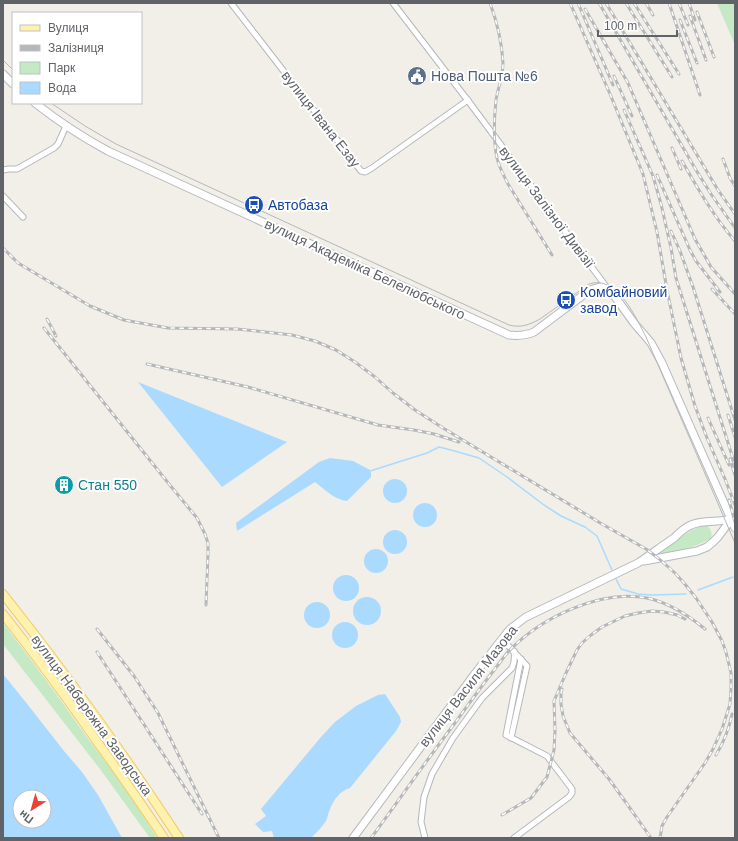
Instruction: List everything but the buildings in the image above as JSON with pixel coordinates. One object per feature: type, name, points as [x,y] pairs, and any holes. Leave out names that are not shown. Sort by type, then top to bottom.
[{"type":"main road","name":"вулиця Набережна Заводська","points":[[3,594],[30,627],[91,710],[179,838]]},
{"type":"main road","name":"вулиця Набережна Заводська","points":[[3,614],[81,717],[164,838]]},
{"type":"street","name":"вулиця Івана Езау","points":[[231,3],[361,171],[365,172],[372,168],[468,100]]},
{"type":"street","name":"вулиця Залізної Дивізії","points":[[393,3],[468,100],[608,289],[617,298],[634,323],[651,343],[662,363],[733,523]]},
{"type":"street","points":[[3,74],[12,83]]},
{"type":"street","name":"вулиця Академіка Белелюбського","points":[[36,104],[66,126],[108,151],[509,335],[518,336],[534,332],[586,292],[600,287],[608,289]]},
{"type":"street","points":[[3,170],[17,169],[54,148],[58,144],[66,126]]},
{"type":"street","points":[[3,196],[23,217]]},
{"type":"street","name":"вулиця Василя Мазова","points":[[353,838],[469,681],[510,629],[526,617],[638,563],[692,525],[702,522],[725,520],[733,523]]},
{"type":"street","name":"вулиця Василя Мазова","points":[[638,563],[698,551],[707,547],[718,537],[727,525],[733,523]]},
{"type":"street","points":[[502,639],[527,666],[511,738],[547,756],[572,789],[572,793],[569,797],[514,838]]},
{"type":"street","points":[[425,838],[421,822],[424,797],[432,774],[453,738],[482,698],[512,668],[515,659],[514,652]]},
{"type":"green space","points":[[717,3],[735,3],[735,45]]},
{"type":"green space","points":[[705,524],[711,530],[711,538],[692,547],[659,554],[687,534]]},
{"type":"green space","points":[[3,623],[114,774],[141,812],[157,838],[150,838],[100,769],[3,644]]},
{"type":"water","points":[[138,382],[287,442],[222,487]]},
{"type":"water","points":[[330,458],[353,461],[370,470],[371,477],[347,501],[338,499],[315,482],[237,531],[236,523],[319,462]]},
{"type":"water","points":[[395,479],[403,483],[407,491],[403,499],[395,503],[387,499],[383,491],[387,483]]},
{"type":"water","points":[[425,503],[433,507],[437,515],[433,523],[425,527],[417,523],[413,515],[417,507]]},
{"type":"water","points":[[395,530],[403,534],[407,542],[403,550],[395,554],[387,550],[383,542],[387,534]]},
{"type":"water","points":[[376,549],[384,553],[388,561],[384,569],[376,573],[368,569],[364,561],[368,553]]},
{"type":"water","points":[[346,575],[355,579],[359,588],[355,597],[346,601],[337,597],[333,588],[337,579]]},
{"type":"water","points":[[367,597],[377,601],[381,611],[377,621],[367,625],[357,621],[353,611],[357,601]]},
{"type":"water","points":[[317,602],[327,605],[330,615],[327,625],[317,628],[307,625],[304,615],[307,605]]},
{"type":"water","points":[[345,622],[355,625],[358,635],[355,645],[345,648],[335,645],[332,635],[335,625]]},
{"type":"water","points":[[3,674],[82,772],[98,795],[122,838],[3,838]]},
{"type":"water","points":[[385,694],[400,717],[401,722],[396,731],[350,788],[340,793],[335,799],[329,810],[326,821],[321,828],[311,838],[274,838],[272,831],[263,832],[255,824],[266,816],[261,809],[321,737],[335,722],[356,706],[378,695]]},
{"type":"waterway","points":[[370,471],[427,453],[439,447],[479,458],[544,505],[561,516],[585,527],[597,536],[612,570]]},
{"type":"waterway","points":[[698,590],[733,577]]},
{"type":"waterway","points":[[616,579],[621,589],[638,594],[686,594]]},
{"type":"tram line","points":[[3,60],[12,69]]},
{"type":"tram line","points":[[52,104],[85,126],[116,144],[509,325],[521,326],[540,319],[589,284],[599,283],[608,285],[617,291],[631,309],[646,337],[735,543]]},
{"type":"railway","points":[[490,3],[499,33],[503,63],[496,100],[495,115],[494,137],[497,158],[508,184],[552,255]]},
{"type":"railway","points":[[570,3],[643,174],[657,232],[681,358],[695,406],[735,505]]},
{"type":"railway","points":[[578,3],[613,85]]},
{"type":"railway","points":[[599,3],[696,170],[735,228]]},
{"type":"railway","points":[[606,3],[718,190],[735,214]]},
{"type":"railway","points":[[626,3],[672,77]]},
{"type":"railway","points":[[634,3],[679,74]]},
{"type":"railway","points":[[646,3],[653,15]]},
{"type":"railway","points":[[669,3],[700,95]]},
{"type":"railway","points":[[679,3],[688,25]]},
{"type":"railway","points":[[689,3],[695,20]]},
{"type":"railway","points":[[585,9],[606,45]]},
{"type":"railway","points":[[697,12],[714,57]]},
{"type":"railway","points":[[690,16],[706,60]]},
{"type":"railway","points":[[680,20],[697,63]]},
{"type":"railway","points":[[603,40],[628,83],[695,239],[711,267],[735,294]]},
{"type":"railway","points":[[614,76],[632,116]]},
{"type":"railway","points":[[624,110],[653,176],[671,248],[676,278],[735,465]]},
{"type":"railway","points":[[672,148],[681,169]]},
{"type":"railway","points":[[723,159],[730,178],[735,186]]},
{"type":"railway","points":[[682,161],[713,213],[735,241]]},
{"type":"railway","points":[[657,175],[690,250],[696,261],[720,292]]},
{"type":"railway","points":[[671,231],[693,287],[735,420]]},
{"type":"railway","points":[[3,248],[18,263],[90,306],[124,320],[168,328],[237,329],[292,335],[315,341],[336,350],[375,377],[415,410],[602,524],[646,549],[675,573],[696,598],[712,622],[722,641],[731,673],[731,689],[730,704],[722,729],[713,749],[705,763],[667,817],[662,826],[660,838]]},
{"type":"railway","points":[[712,289],[735,314]]},
{"type":"railway","points":[[47,319],[56,336]]},
{"type":"railway","points":[[44,328],[197,518],[208,543],[206,605]]},
{"type":"railway","points":[[147,364],[248,387],[378,425],[434,434],[459,442]]},
{"type":"railway","points":[[728,415],[735,437]]},
{"type":"railway","points":[[708,418],[729,465]]},
{"type":"railway","points":[[730,459],[735,475]]},
{"type":"railway","points":[[729,500],[735,522]]},
{"type":"railway","points":[[371,838],[508,652],[537,628],[572,609],[591,602],[629,596],[647,598],[671,606],[685,614],[705,629]]},
{"type":"railway","points":[[502,815],[531,798],[547,777],[554,750],[554,701],[577,650],[582,643],[602,627],[625,616],[652,611],[677,615],[685,619]]},
{"type":"railway","points":[[97,629],[134,676],[158,713],[219,838]]},
{"type":"railway","points":[[97,652],[202,814]]},
{"type":"railway","points":[[562,689],[561,704],[563,716],[570,733],[609,779],[651,838]]},
{"type":"railway","points":[[716,755],[726,735],[732,714]]},
{"type":"place","name":"Нова Пошта №6","points":[[417,76]]},
{"type":"place","name":"Автобаза","points":[[254,205]]},
{"type":"place","name":"Комбайновий завод","points":[[566,300]]},
{"type":"place","name":"Стан 550","points":[[64,485]]}]
